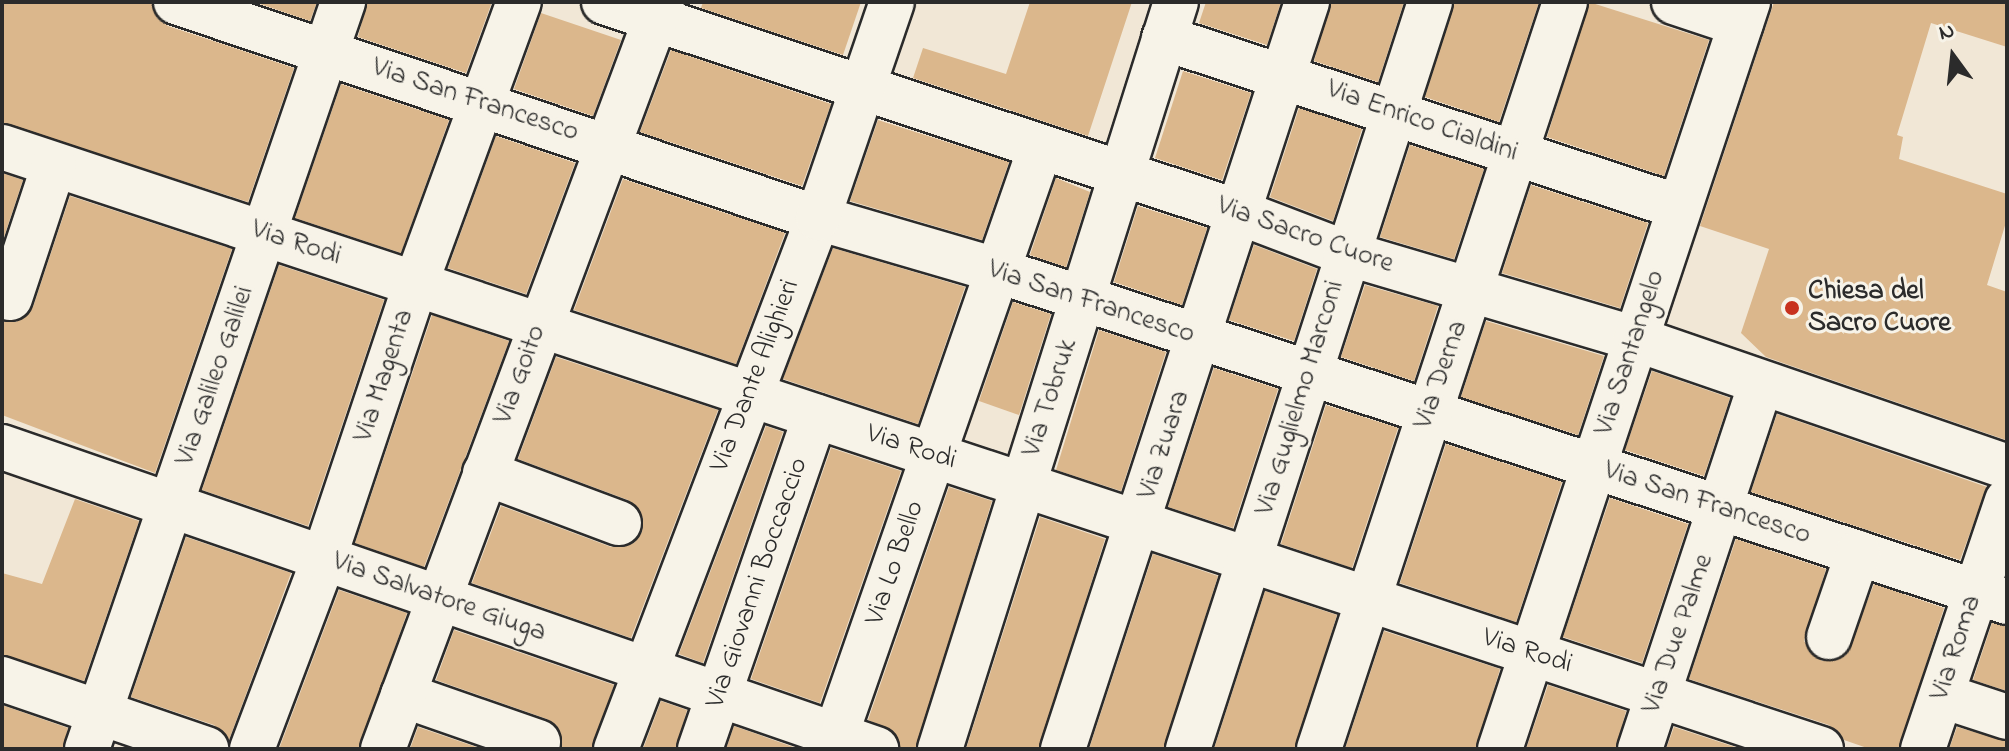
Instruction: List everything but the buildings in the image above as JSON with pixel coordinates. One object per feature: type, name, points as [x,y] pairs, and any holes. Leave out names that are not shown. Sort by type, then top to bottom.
[{"type":"street","name":"Via San Francesco","points":[[176,2],[606,143],[818,218],[999,271],[1991,596]]},
{"type":"street","name":"Via Galileo Galilei","points":[[93,731],[343,2]]},
{"type":"street","name":"Via Magenta","points":[[252,749],[324,558],[416,283],[519,2]]},
{"type":"street","name":"Via Sacro Cuore","points":[[604,2],[659,10],[1040,149],[1238,212],[1346,253],[1636,339],[2007,467]]},
{"type":"street","name":"Via Dante Alighieri","points":[[616,749],[748,394],[818,218],[892,2]]},
{"type":"street","name":"Via Zuara","points":[[1063,749],[1141,521],[1307,2]]},
{"type":"street","name":"Via Guglielmo Marconi","points":[[1188,749],[1346,253],[1430,2]]},
{"type":"street","name":"Via Derna","points":[[1319,749],[1565,2]]},
{"type":"street","points":[[1674,2],[1744,13]]},
{"type":"street","name":"Via Goito","points":[[383,749],[606,143],[659,10]]},
{"type":"street","name":"Via Santangelo","points":[[1500,749],[1744,13]]},
{"type":"street","name":"Via Enrico Cialdini","points":[[1170,20],[1283,73],[1513,154],[1679,207]]},
{"type":"street","name":"Via Tobruk","points":[[940,749],[1170,20]]},
{"type":"street","name":"Via Rodi","points":[[2,147],[1141,521],[1368,600],[1658,695],[1772,741],[1821,749]]},
{"type":"street","name":"Via Lo Bello","points":[[833,742],[1040,149]]},
{"type":"street","points":[[10,298],[54,165]]},
{"type":"street","name":"Via Due Palme","points":[[1640,749],[1761,383]]},
{"type":"street","name":"Via Giovanni Boccaccio","points":[[700,749],[815,416]]},
{"type":"street","name":"Via Salvatore Giuga","points":[[2,447],[719,695],[833,742],[876,749]]},
{"type":"street","points":[[485,473],[619,523]]},
{"type":"street","name":"Via Roma","points":[[1923,749],[1943,696],[1991,596],[2007,501]]},
{"type":"street","points":[[1829,637],[1858,553]]},
{"type":"street","points":[[2,679],[93,731],[206,749]]},
{"type":"street","points":[[403,695],[538,742]]},
{"type":"street","points":[[1943,696],[2007,717]]},
{"type":"place","name":"Chiesa del Sacro Cuore","points":[[1792,308]]}]
